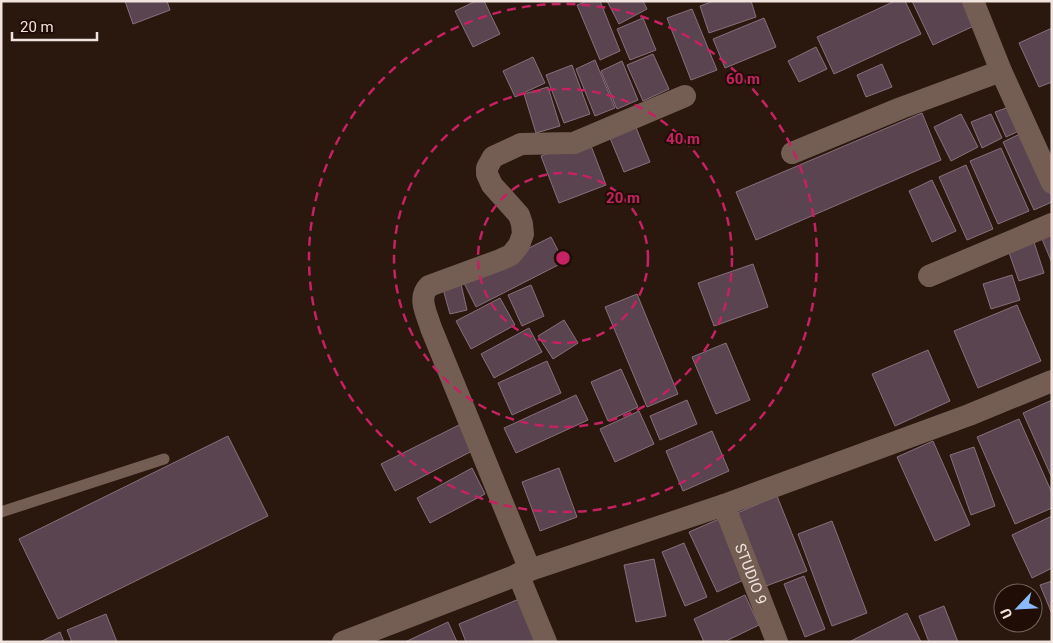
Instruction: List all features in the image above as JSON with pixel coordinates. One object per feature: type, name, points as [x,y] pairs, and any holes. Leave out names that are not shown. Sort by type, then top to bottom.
[{"type":"street","points":[[973,1],[1001,71],[1052,183]]},
{"type":"street","points":[[792,153],[901,108],[1001,71]]},
{"type":"street","points":[[546,642],[524,572],[431,328],[423,304],[424,293],[429,286],[511,255],[519,245],[523,234],[519,215],[492,185],[487,174],[487,168],[494,157],[521,144],[574,143],[685,96]]},
{"type":"street","points":[[929,276],[1052,224]]},
{"type":"street","points":[[343,642],[524,572],[724,505],[969,415],[1052,381]]},
{"type":"street","name":"STUDIO 9","points":[[724,505],[777,642]]},
{"type":"lane","points":[[1,512],[164,460]]},
{"type":"building","points":[[125,1],[167,1],[170,10],[133,24]]},
{"type":"building","points":[[476,1],[484,1],[500,34],[473,47],[455,11]]},
{"type":"building","points":[[587,1],[600,1],[620,51],[600,60],[577,5]]},
{"type":"building","points":[[607,1],[643,1],[647,9],[619,24]]},
{"type":"building","points":[[714,1],[751,1],[756,17],[709,33],[700,6]]},
{"type":"building","points":[[895,1],[905,1],[921,34],[834,74],[817,37]]},
{"type":"building","points":[[912,1],[965,1],[976,25],[933,45]]},
{"type":"building","points":[[692,9],[717,70],[691,80],[667,18]]},
{"type":"building","points":[[643,18],[656,50],[630,60],[617,29]]},
{"type":"building","points":[[764,18],[776,47],[725,68],[713,39]]},
{"type":"building","points":[[1052,28],[1052,82],[1039,87],[1019,43]]},
{"type":"building","points":[[816,47],[827,69],[799,82],[788,61]]},
{"type":"building","points":[[653,54],[669,89],[643,101],[627,65]]},
{"type":"building","points":[[533,57],[545,83],[515,97],[503,71]]},
{"type":"building","points":[[595,60],[615,108],[595,116],[576,69]]},
{"type":"building","points":[[622,61],[638,100],[617,109],[601,71]]},
{"type":"building","points":[[882,64],[892,87],[866,97],[857,75]]},
{"type":"building","points":[[572,65],[590,114],[564,123],[546,75]]},
{"type":"building","points":[[548,87],[560,126],[536,133],[524,94]]},
{"type":"building","points":[[1009,107],[1019,131],[1006,137],[995,112]]},
{"type":"building","points":[[922,113],[941,160],[756,240],[736,192]]},
{"type":"building","points":[[961,114],[978,147],[951,161],[934,127]]},
{"type":"building","points":[[991,114],[1002,138],[982,148],[971,122]]},
{"type":"building","points":[[631,115],[650,162],[624,172],[605,126]]},
{"type":"building","points":[[1022,133],[1052,197],[1052,202],[1034,210],[1003,142]]},
{"type":"building","points":[[588,138],[606,185],[559,203],[541,156]]},
{"type":"building","points":[[1001,148],[1029,211],[998,224],[970,161]]},
{"type":"building","points":[[966,165],[993,229],[967,240],[939,177]]},
{"type":"building","points":[[932,180],[956,231],[932,242],[909,191]]},
{"type":"building","points":[[1052,235],[1052,263],[1042,239]]},
{"type":"building","points":[[551,237],[564,262],[476,307],[463,281]]},
{"type":"building","points":[[1033,239],[1044,273],[1019,281],[1007,247]]},
{"type":"building","points":[[753,264],[768,307],[714,326],[698,283]]},
{"type":"building","points":[[1012,275],[1020,300],[991,309],[983,284]]},
{"type":"building","points":[[461,284],[467,310],[450,314],[443,289]]},
{"type":"building","points":[[531,285],[544,316],[522,326],[508,295]]},
{"type":"building","points":[[637,294],[678,394],[647,407],[605,307]]},
{"type":"building","points":[[500,298],[515,325],[471,349],[456,321]]},
{"type":"building","points":[[1017,305],[1041,361],[978,388],[954,331]]},
{"type":"building","points":[[564,320],[578,343],[553,359],[538,336]]},
{"type":"building","points":[[529,328],[542,352],[494,378],[481,354]]},
{"type":"building","points":[[726,343],[750,400],[716,414],[692,357]]},
{"type":"building","points":[[928,350],[950,401],[895,426],[872,374]]},
{"type":"building","points":[[547,361],[561,393],[512,415],[498,383]]},
{"type":"building","points":[[621,369],[638,407],[608,421],[591,382]]},
{"type":"building","points":[[576,395],[588,420],[516,453],[504,428]]},
{"type":"building","points":[[687,400],[697,424],[660,440],[650,416]]},
{"type":"building","points":[[1052,400],[1052,478],[1023,413]]},
{"type":"building","points":[[639,411],[654,444],[615,462],[600,429]]},
{"type":"building","points":[[1019,419],[1052,493],[1052,508],[1015,524],[977,437]]},
{"type":"building","points":[[461,424],[474,450],[395,491],[381,464]]},
{"type":"building","points":[[712,431],[729,471],[683,491],[666,451]]},
{"type":"building","points":[[228,436],[268,516],[58,619],[19,539]]},
{"type":"building","points":[[933,441],[970,525],[935,541],[897,457]]},
{"type":"building","points":[[974,447],[995,506],[971,515],[950,455]]},
{"type":"building","points":[[472,468],[485,494],[430,523],[417,498]]},
{"type":"building","points":[[559,468],[577,517],[540,531],[522,482]]},
{"type":"building","points":[[777,496],[807,571],[766,586],[737,513]]},
{"type":"building","points":[[1052,516],[1052,568],[1032,578],[1012,535]]},
{"type":"building","points":[[719,519],[746,579],[717,592],[689,532]]},
{"type":"building","points":[[832,521],[867,613],[832,626],[798,534]]},
{"type":"building","points":[[684,543],[707,597],[685,606],[662,552]]},
{"type":"building","points":[[654,559],[666,616],[636,622],[624,565]]},
{"type":"building","points":[[804,576],[825,629],[805,637],[784,584]]},
{"type":"building","points":[[1052,581],[1052,614],[1043,592],[1043,584]]},
{"type":"building","points":[[745,595],[759,625],[724,642],[704,642],[694,619]]},
{"type":"building","points":[[519,599],[536,642],[466,642],[459,624]]},
{"type":"building","points":[[944,606],[958,642],[929,642],[919,616]]},
{"type":"building","points":[[907,613],[921,642],[849,642]]},
{"type":"building","points":[[106,614],[117,642],[72,642],[67,630]]},
{"type":"building","points":[[448,622],[457,642],[405,642]]},
{"type":"building","points":[[60,632],[64,642],[40,642]]}]
